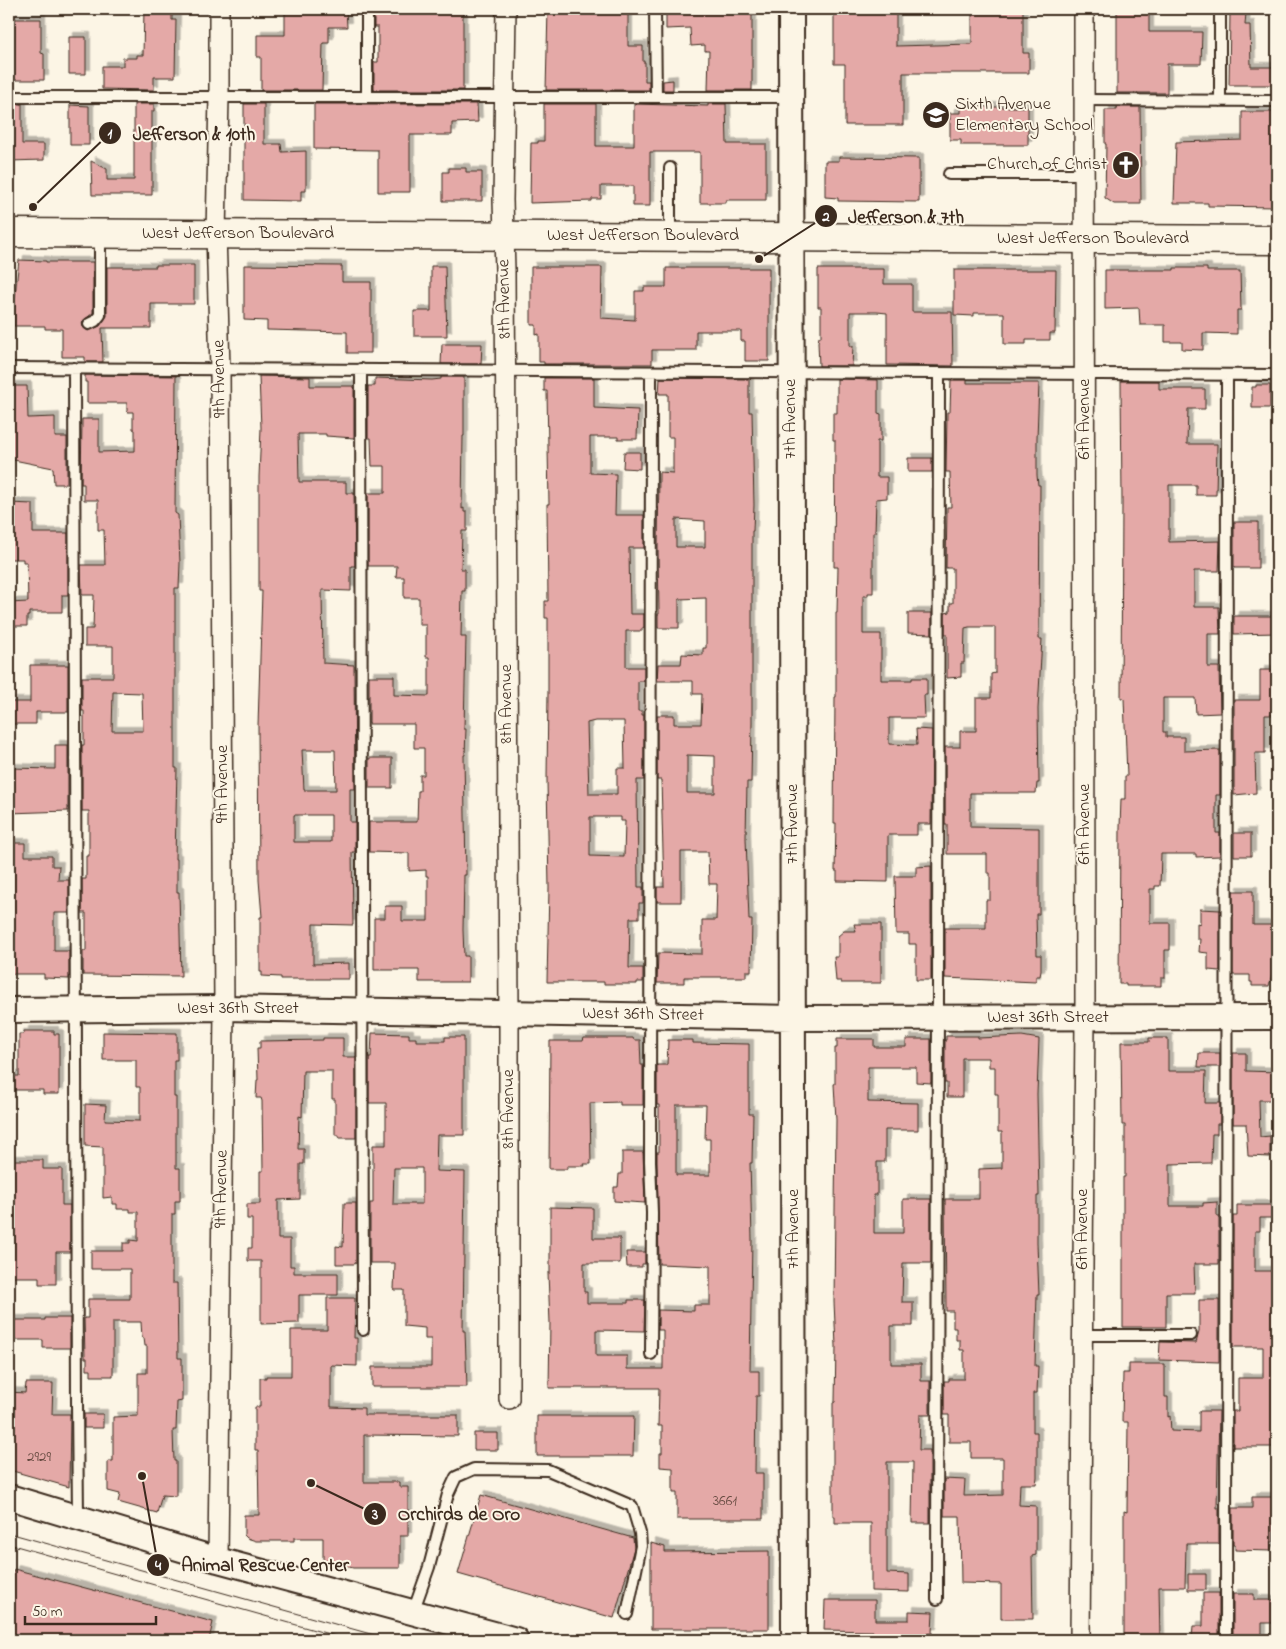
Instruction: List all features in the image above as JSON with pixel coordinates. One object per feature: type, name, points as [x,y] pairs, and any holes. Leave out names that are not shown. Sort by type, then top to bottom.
[{"type":"main road","name":"West Jefferson Boulevard","points":[[9,233],[1277,240]]},
{"type":"street","name":"9th Avenue","points":[[218,1560],[224,1008],[220,368],[216,233],[219,9]]},
{"type":"street","name":"8th Avenue","points":[[506,9],[504,235],[509,1013],[509,1398]]},
{"type":"street","name":"7th Avenue","points":[[791,9],[794,1640]]},
{"type":"street","name":"6th Avenue","points":[[1080,1640],[1085,1018],[1084,9]]},
{"type":"street","name":"West 36th Street","points":[[9,1010],[224,1008],[793,1018],[1277,1017]]},
{"type":"street","points":[[9,1497],[218,1560],[516,1640]]},
{"type":"lane","points":[[367,9],[367,97]]},
{"type":"lane","points":[[655,9],[656,97]]},
{"type":"lane","points":[[1220,9],[1220,101]]},
{"type":"lane","points":[[9,97],[791,97]]},
{"type":"lane","points":[[1084,100],[1277,101]]},
{"type":"lane","points":[[670,168],[670,236]]},
{"type":"lane","points":[[949,174],[1084,174]]},
{"type":"lane","points":[[89,324],[100,315],[100,234]]},
{"type":"lane","points":[[9,368],[220,368],[791,374],[1085,373],[1277,375]]},
{"type":"lane","points":[[74,368],[78,1518]]},
{"type":"lane","points":[[361,370],[363,1330]]},
{"type":"lane","points":[[651,372],[651,1354]]},
{"type":"lane","points":[[937,1599],[939,373]]},
{"type":"lane","points":[[1226,1640],[1227,375]]},
{"type":"lane","points":[[1082,1335],[1190,1335]]},
{"type":"lane","points":[[413,1612],[429,1567],[448,1494],[456,1478],[474,1469],[548,1470],[632,1506],[642,1546],[628,1614]]},
{"type":"building","points":[[144,9],[172,9],[172,20],[176,20],[175,77],[154,77],[154,90],[102,89],[102,66],[123,66],[123,58],[137,58],[137,55],[143,55]]},
{"type":"building","points":[[285,9],[346,9],[347,27],[329,27],[329,43],[323,43],[322,90],[261,90],[261,57],[257,57],[257,35],[285,35]]},
{"type":"building","points":[[423,9],[463,9],[463,90],[374,90],[374,62],[378,62],[378,27],[374,27],[374,10],[423,11]]},
{"type":"building","points":[[548,9],[592,9],[592,11],[628,12],[628,46],[643,46],[645,81],[649,81],[649,90],[546,90]]},
{"type":"building","points":[[704,9],[752,9],[752,90],[708,90],[709,51],[705,51],[705,45],[691,46],[690,28],[666,29],[666,14],[704,13]]},
{"type":"building","points":[[834,9],[896,9],[896,46],[972,44],[972,9],[1023,9],[1023,53],[1029,53],[1029,73],[903,73],[903,125],[845,125],[845,64],[834,64]]},
{"type":"building","points":[[1117,9],[1149,9],[1149,32],[1202,32],[1201,64],[1167,64],[1167,93],[1117,93]]},
{"type":"building","points":[[1230,13],[1246,13],[1245,25],[1250,25],[1251,67],[1277,67],[1277,85],[1229,85]]},
{"type":"building","points":[[9,19],[41,19],[41,53],[44,54],[44,80],[9,80]]},
{"type":"building","points":[[69,37],[86,37],[86,74],[69,74]]},
{"type":"building","points":[[673,80],[673,90],[663,90],[663,81]]},
{"type":"building","points":[[9,104],[22,104],[22,144],[44,144],[44,160],[9,161]]},
{"type":"building","points":[[134,104],[154,104],[154,111],[152,111],[152,195],[92,195],[91,161],[107,169],[107,180],[134,180]]},
{"type":"building","points":[[244,104],[264,104],[264,144],[281,144],[282,152],[306,151],[306,191],[301,191],[301,201],[244,200]]},
{"type":"building","points":[[314,104],[477,104],[478,122],[452,123],[452,135],[410,135],[410,192],[378,192],[378,150],[314,149]]},
{"type":"building","points":[[544,104],[596,104],[596,146],[634,146],[634,104],[708,106],[708,104],[726,104],[727,144],[766,144],[766,200],[726,200],[726,203],[700,203],[700,152],[650,152],[650,206],[633,206],[633,186],[601,186],[601,199],[592,199],[592,201],[530,203],[531,143],[544,141]]},
{"type":"building","points":[[70,105],[89,106],[89,145],[70,145]]},
{"type":"building","points":[[961,107],[1028,107],[1028,145],[961,145],[961,140],[950,140],[950,113],[961,113]]},
{"type":"building","points":[[1117,107],[1140,107],[1141,204],[1114,204],[1105,198],[1105,110],[1117,110]]},
{"type":"building","points":[[1242,112],[1277,112],[1277,207],[1208,206],[1208,203],[1174,203],[1176,142],[1242,140]]},
{"type":"building","points":[[839,157],[919,158],[919,202],[838,201],[838,198],[825,197],[825,161],[839,161]]},
{"type":"building","points":[[449,168],[466,168],[466,172],[482,172],[482,201],[443,201],[443,172],[449,172]]},
{"type":"building","points":[[19,260],[93,262],[93,313],[82,323],[83,327],[88,331],[100,326],[107,316],[107,267],[194,265],[194,304],[151,304],[151,328],[102,328],[103,362],[85,362],[85,357],[62,357],[62,329],[45,329],[45,326],[14,326],[13,313]]},
{"type":"building","points":[[244,265],[342,266],[342,282],[371,282],[371,353],[347,353],[347,332],[267,330],[267,321],[244,320]]},
{"type":"building","points":[[431,266],[445,266],[447,336],[414,336],[414,311],[431,311]]},
{"type":"building","points":[[531,267],[602,267],[601,318],[635,320],[635,291],[644,291],[644,287],[666,287],[666,268],[769,268],[769,361],[745,361],[745,341],[741,341],[741,331],[696,331],[696,350],[652,350],[652,364],[544,364],[544,362],[539,362],[539,334],[536,335],[536,325],[531,325]]},
{"type":"building","points":[[1174,268],[1240,271],[1241,310],[1237,310],[1237,334],[1203,333],[1203,350],[1182,349],[1182,342],[1165,342],[1165,325],[1140,325],[1139,308],[1105,309],[1105,270],[1174,270]]},
{"type":"building","points":[[818,269],[884,269],[884,284],[912,284],[912,312],[952,312],[953,366],[887,365],[887,313],[850,312],[850,346],[853,346],[852,366],[819,366],[818,342],[819,337],[821,337],[821,307],[818,307]]},
{"type":"building","points":[[954,270],[1056,270],[1055,333],[1050,333],[1050,340],[1026,340],[1026,344],[1004,344],[1004,313],[974,313],[974,316],[954,315]]},
{"type":"building","points":[[442,344],[482,344],[481,364],[441,364]]},
{"type":"building","points":[[85,375],[176,376],[175,513],[178,515],[180,563],[179,588],[175,588],[175,768],[177,768],[175,859],[177,859],[177,892],[179,892],[181,976],[83,975],[83,951],[86,951],[86,913],[82,913],[82,879],[86,879],[86,856],[89,856],[89,811],[82,811],[84,711],[82,711],[82,677],[113,677],[113,646],[85,646],[85,629],[93,629],[94,595],[82,595],[81,565],[105,565],[104,530],[98,530],[98,500],[84,500],[84,484],[81,484],[82,419],[99,419],[99,452],[135,451],[133,412],[127,412],[127,403],[87,403],[87,382],[85,382]],"holes":[[[113,692],[142,693],[143,731],[112,731]]]},
{"type":"building","points":[[259,376],[310,377],[310,386],[354,386],[354,438],[326,436],[326,434],[298,434],[299,482],[346,482],[346,493],[354,493],[355,566],[351,566],[351,591],[322,590],[323,663],[354,665],[355,789],[350,789],[350,822],[355,822],[355,852],[352,852],[353,925],[313,924],[313,964],[349,963],[349,979],[281,979],[281,977],[262,976],[262,972],[260,972],[260,917],[262,917],[259,880],[258,726],[262,591],[259,591],[261,428]],"holes":[[[302,750],[335,750],[336,790],[304,790]],[[294,815],[331,815],[331,842],[294,842]]]},
{"type":"building","points":[[441,377],[464,377],[462,509],[464,508],[464,512],[467,512],[467,531],[462,531],[461,569],[465,569],[465,591],[462,591],[461,637],[466,637],[464,729],[466,729],[464,755],[466,875],[464,875],[463,930],[464,956],[468,956],[468,982],[419,982],[419,970],[374,970],[374,918],[385,918],[385,906],[402,906],[402,921],[428,921],[428,876],[426,876],[426,870],[409,871],[409,853],[369,852],[369,822],[417,822],[420,775],[424,775],[424,748],[414,748],[414,724],[369,724],[369,676],[394,676],[394,695],[429,696],[429,657],[426,657],[426,625],[419,625],[419,598],[404,598],[404,577],[396,577],[397,566],[368,566],[368,493],[385,493],[385,466],[372,466],[371,438],[368,438],[368,386],[375,386],[375,378],[432,380],[441,379]]},
{"type":"building","points":[[544,378],[594,378],[594,408],[638,410],[637,439],[590,437],[590,473],[616,474],[615,515],[644,515],[644,548],[629,548],[630,614],[644,614],[644,628],[642,628],[642,631],[626,631],[626,667],[644,667],[644,681],[638,681],[638,711],[642,711],[642,715],[644,715],[644,780],[637,780],[638,887],[643,887],[643,903],[639,903],[639,918],[630,918],[629,968],[643,968],[643,982],[637,982],[637,984],[547,982],[549,888],[547,780],[548,618],[545,618],[545,601],[548,601],[547,504],[549,504],[547,391],[544,391]],"holes":[[[595,721],[624,721],[625,768],[617,768],[617,794],[589,794],[587,723]],[[590,817],[621,817],[621,821],[625,821],[624,857],[590,856]]]},
{"type":"building","points":[[660,378],[749,379],[749,412],[752,412],[754,505],[752,531],[752,722],[751,782],[747,782],[746,838],[749,920],[752,920],[751,971],[746,971],[746,977],[684,977],[684,983],[657,983],[658,953],[702,954],[702,920],[716,920],[717,884],[709,884],[708,852],[681,852],[681,902],[657,902],[657,887],[664,887],[661,780],[657,780],[657,715],[674,715],[674,724],[701,724],[702,694],[693,694],[693,681],[657,681],[658,664],[681,664],[682,654],[703,655],[703,648],[706,648],[706,598],[679,599],[679,628],[658,628],[659,472],[673,473],[673,437],[668,437],[668,394],[659,394]],"holes":[[[676,519],[705,521],[705,547],[676,547]],[[687,755],[715,756],[715,793],[687,793]]]},
{"type":"building","points":[[837,379],[878,380],[878,413],[881,414],[881,441],[877,441],[877,477],[887,477],[887,498],[876,499],[875,533],[873,533],[873,593],[863,596],[863,634],[881,634],[881,680],[927,678],[927,695],[924,695],[925,718],[889,718],[889,744],[917,745],[916,729],[932,730],[931,824],[917,824],[917,835],[888,835],[888,882],[837,881],[837,871],[835,871],[835,697],[838,567],[834,567],[835,440],[833,440],[833,413],[837,413]]},
{"type":"building","points":[[951,380],[967,380],[967,383],[1039,383],[1037,475],[1038,485],[1040,485],[1039,639],[1042,639],[1038,709],[1039,783],[1037,783],[1036,793],[970,793],[970,827],[1039,828],[1039,914],[1036,914],[1037,955],[1041,955],[1041,971],[1040,976],[1036,976],[1036,982],[945,978],[945,928],[986,928],[986,900],[990,900],[990,873],[987,873],[987,854],[947,854],[945,747],[960,747],[960,731],[976,731],[976,698],[991,698],[991,674],[995,673],[995,627],[969,627],[965,628],[964,663],[961,663],[961,677],[947,678],[945,613],[950,612],[950,603],[953,603],[953,568],[946,568],[947,507],[951,507],[950,472],[946,472],[947,412],[950,412]]},
{"type":"building","points":[[1121,381],[1159,381],[1159,389],[1205,389],[1205,409],[1188,409],[1187,444],[1217,444],[1216,495],[1196,495],[1196,485],[1169,485],[1169,542],[1220,541],[1219,571],[1194,571],[1194,607],[1219,607],[1220,634],[1208,634],[1208,667],[1219,667],[1220,713],[1196,714],[1195,698],[1163,698],[1163,732],[1166,732],[1166,737],[1184,737],[1184,751],[1220,750],[1220,795],[1216,795],[1216,833],[1220,833],[1220,856],[1196,857],[1196,854],[1161,854],[1160,886],[1150,889],[1150,923],[1170,923],[1170,950],[1165,950],[1165,978],[1161,978],[1161,986],[1126,986],[1126,984],[1119,984],[1121,799],[1125,799],[1125,776],[1127,776],[1124,698],[1121,698]]},
{"type":"building","points":[[1256,385],[1270,385],[1270,408],[1252,408],[1252,387],[1256,387]]},
{"type":"building","points":[[9,386],[27,386],[28,418],[55,417],[55,437],[67,437],[67,484],[54,484],[53,468],[9,459]]},
{"type":"building","points":[[624,452],[640,452],[640,469],[623,468]]},
{"type":"building","points":[[908,458],[932,458],[932,472],[908,472]]},
{"type":"building","points":[[9,503],[33,504],[33,533],[68,533],[68,595],[62,595],[62,612],[29,612],[27,626],[9,626],[9,603],[28,602],[27,562],[23,562],[23,559],[9,559]]},
{"type":"building","points":[[1234,522],[1258,522],[1258,568],[1234,568]]},
{"type":"building","points":[[908,613],[932,613],[932,634],[908,633]]},
{"type":"building","points":[[1234,616],[1277,616],[1277,633],[1234,634]]},
{"type":"building","points":[[30,665],[68,665],[68,712],[36,712],[36,724],[9,724],[9,702],[30,702]]},
{"type":"building","points":[[1260,670],[1277,670],[1277,715],[1265,715],[1265,753],[1255,753],[1256,793],[1234,795],[1234,700],[1260,700]]},
{"type":"building","points":[[55,745],[68,745],[68,811],[9,813],[9,768],[55,769]]},
{"type":"building","points":[[369,758],[392,758],[392,788],[369,788]]},
{"type":"building","points":[[1234,833],[1251,833],[1251,856],[1234,856]]},
{"type":"building","points":[[9,843],[25,843],[25,856],[52,856],[52,866],[59,866],[58,880],[69,880],[69,913],[54,913],[54,951],[69,951],[69,979],[44,978],[44,974],[9,974]]},
{"type":"building","points":[[931,866],[931,980],[916,980],[916,944],[909,944],[909,934],[896,934],[895,876],[916,876],[916,867]]},
{"type":"building","points":[[1233,891],[1253,891],[1253,925],[1277,925],[1277,951],[1272,951],[1272,974],[1269,986],[1252,986],[1250,975],[1233,975]]},
{"type":"building","points":[[1200,909],[1220,910],[1220,971],[1208,970],[1208,953],[1199,952],[1200,939],[1197,939],[1197,923],[1200,924]]},
{"type":"building","points":[[854,924],[881,924],[881,983],[841,983],[841,981],[836,981],[834,957],[838,957],[838,936],[844,931],[856,931]]},
{"type":"building","points":[[24,1031],[54,1031],[54,1034],[59,1034],[59,1094],[43,1094],[43,1090],[9,1090],[9,1076],[19,1076],[19,1034],[24,1034]]},
{"type":"building","points":[[103,1032],[177,1033],[177,1060],[174,1060],[174,1097],[176,1097],[176,1168],[180,1168],[180,1201],[175,1201],[175,1214],[172,1214],[172,1283],[177,1283],[178,1358],[182,1358],[182,1401],[177,1402],[176,1430],[173,1430],[174,1461],[176,1461],[176,1496],[162,1495],[157,1513],[118,1502],[120,1494],[108,1491],[108,1461],[113,1461],[113,1417],[138,1416],[138,1373],[147,1373],[147,1346],[145,1346],[144,1338],[142,1338],[141,1322],[113,1322],[113,1376],[91,1376],[91,1370],[87,1370],[87,1358],[85,1358],[84,1318],[88,1318],[88,1299],[130,1299],[130,1269],[91,1269],[91,1251],[123,1251],[123,1243],[130,1243],[130,1240],[138,1241],[138,1212],[130,1212],[130,1209],[117,1209],[117,1204],[112,1204],[112,1197],[103,1198],[103,1147],[85,1146],[85,1104],[106,1105],[105,1120],[140,1121],[140,1087],[136,1087],[136,1060],[103,1060]]},
{"type":"building","points":[[372,1033],[409,1034],[409,1038],[416,1038],[416,1041],[445,1041],[445,1037],[464,1037],[464,1135],[437,1135],[436,1171],[465,1172],[463,1331],[465,1331],[467,1387],[372,1387],[372,1367],[431,1367],[431,1339],[425,1339],[425,1328],[404,1326],[404,1290],[394,1290],[395,1263],[370,1263],[370,1203],[373,1203],[373,1145],[386,1145],[386,1103],[369,1103],[369,1057],[371,1057]],"holes":[[[394,1168],[422,1168],[422,1204],[393,1204]]]},
{"type":"building","points":[[946,1036],[978,1036],[978,1038],[1022,1036],[1039,1039],[1037,1094],[1039,1196],[1037,1196],[1037,1243],[1039,1295],[1037,1295],[1035,1366],[1038,1366],[1037,1393],[1033,1393],[1033,1432],[1037,1432],[1037,1477],[1036,1484],[1020,1484],[1019,1505],[1036,1506],[1036,1555],[1032,1556],[1033,1619],[1001,1619],[1001,1584],[961,1583],[960,1516],[944,1516],[944,1479],[965,1480],[964,1496],[1003,1495],[1003,1458],[971,1458],[971,1442],[949,1442],[949,1415],[944,1415],[944,1381],[964,1379],[964,1350],[960,1350],[960,1340],[956,1340],[956,1328],[953,1328],[953,1311],[946,1311],[945,1199],[979,1199],[979,1169],[1002,1168],[1002,1132],[998,1132],[998,1094],[995,1094],[995,1067],[989,1067],[989,1058],[962,1058],[962,1097],[947,1097],[947,1083],[945,1083]]},
{"type":"building","points":[[323,1038],[343,1038],[343,1057],[356,1057],[356,1138],[339,1138],[339,1135],[335,1135],[335,1099],[332,1099],[332,1071],[303,1071],[302,1117],[299,1116],[298,1149],[304,1149],[304,1164],[300,1164],[300,1199],[278,1200],[278,1239],[290,1239],[290,1266],[294,1266],[294,1273],[338,1273],[338,1295],[299,1295],[299,1323],[261,1324],[261,1261],[248,1261],[248,1248],[252,1248],[252,1219],[247,1219],[247,1204],[260,1204],[260,1171],[263,1171],[262,1101],[261,1098],[256,1098],[258,1080],[257,1048],[260,1048],[260,1041],[323,1040]]},
{"type":"building","points":[[584,1038],[633,1038],[634,1040],[640,1040],[641,1065],[643,1065],[643,1105],[620,1105],[620,1102],[590,1103],[591,1164],[567,1166],[567,1169],[549,1169],[550,1041],[583,1041]]},
{"type":"building","points":[[1149,1038],[1168,1038],[1168,1071],[1206,1071],[1205,1103],[1220,1103],[1220,1124],[1217,1124],[1217,1134],[1212,1134],[1211,1163],[1170,1164],[1170,1206],[1203,1206],[1203,1203],[1217,1202],[1217,1216],[1219,1216],[1219,1264],[1194,1264],[1195,1293],[1166,1293],[1166,1327],[1123,1327],[1125,1125],[1122,1125],[1121,1042],[1149,1042]]},
{"type":"building","points":[[837,1039],[874,1039],[874,1047],[906,1047],[906,1039],[931,1039],[931,1083],[916,1082],[916,1067],[868,1067],[868,1102],[918,1103],[918,1130],[885,1130],[885,1162],[877,1162],[877,1195],[874,1195],[874,1233],[903,1233],[903,1199],[931,1199],[931,1263],[903,1263],[902,1302],[913,1302],[913,1326],[891,1326],[891,1364],[921,1364],[921,1381],[930,1381],[930,1415],[920,1415],[919,1450],[930,1450],[930,1523],[912,1523],[913,1462],[887,1462],[887,1573],[909,1574],[909,1592],[871,1591],[871,1523],[835,1523],[835,1516],[833,1516],[833,1403],[835,1402],[836,1346],[834,1302],[836,1120],[834,1084]]},
{"type":"building","points":[[668,1040],[693,1040],[693,1043],[749,1044],[749,1114],[753,1114],[752,1163],[750,1163],[752,1239],[750,1371],[759,1371],[759,1396],[756,1396],[755,1473],[763,1473],[763,1519],[677,1519],[677,1493],[673,1493],[673,1468],[660,1467],[662,1426],[658,1426],[659,1388],[549,1388],[550,1323],[548,1273],[550,1273],[550,1207],[593,1208],[593,1238],[620,1238],[620,1263],[584,1263],[584,1292],[587,1292],[587,1303],[628,1303],[628,1300],[645,1300],[644,1331],[596,1330],[596,1356],[627,1356],[627,1369],[663,1369],[663,1330],[658,1330],[658,1310],[694,1311],[694,1305],[710,1305],[710,1266],[659,1264],[657,1152],[659,1152],[659,1105],[657,1105],[657,1065],[667,1065]],"holes":[[[676,1105],[706,1105],[705,1139],[710,1139],[710,1175],[676,1175]]]},
{"type":"building","points":[[1199,1053],[1220,1053],[1220,1067],[1198,1067]]},
{"type":"building","points":[[1233,1053],[1246,1053],[1246,1071],[1277,1072],[1277,1100],[1259,1100],[1260,1137],[1270,1136],[1270,1157],[1248,1156],[1246,1124],[1233,1124]]},
{"type":"building","points":[[622,1152],[643,1152],[645,1203],[614,1201],[614,1187],[618,1187],[619,1174],[622,1174]]},
{"type":"building","points":[[9,1160],[43,1160],[43,1169],[62,1169],[62,1205],[70,1205],[70,1252],[56,1252],[56,1284],[39,1284],[39,1277],[9,1277]]},
{"type":"building","points":[[344,1203],[356,1203],[356,1263],[354,1264],[336,1264],[336,1246],[343,1247]]},
{"type":"building","points":[[1237,1205],[1277,1205],[1277,1218],[1260,1218],[1260,1231],[1255,1231],[1255,1271],[1277,1271],[1277,1447],[1233,1447],[1233,1411],[1238,1411],[1238,1378],[1263,1378],[1263,1347],[1233,1347],[1233,1216],[1237,1216]]},
{"type":"building","points":[[626,1252],[645,1252],[645,1264],[642,1264],[642,1267],[627,1267]]},
{"type":"building","points":[[327,1298],[355,1298],[354,1338],[357,1338],[357,1366],[331,1365],[331,1407],[364,1408],[364,1415],[458,1415],[458,1436],[364,1435],[364,1482],[399,1482],[399,1487],[408,1487],[408,1536],[400,1536],[400,1568],[353,1568],[323,1560],[323,1538],[294,1538],[294,1541],[256,1541],[244,1535],[244,1515],[259,1515],[258,1450],[255,1450],[255,1407],[260,1407],[260,1378],[266,1378],[266,1376],[291,1376],[291,1330],[327,1330]]},
{"type":"building","points":[[1199,1300],[1219,1300],[1219,1362],[1159,1360],[1160,1342],[1196,1343],[1199,1332]]},
{"type":"building","points":[[45,1318],[70,1318],[70,1348],[43,1348],[43,1340],[9,1340],[9,1320],[45,1320]]},
{"type":"building","points":[[1129,1364],[1165,1364],[1165,1397],[1168,1397],[1168,1417],[1170,1416],[1171,1431],[1199,1432],[1199,1411],[1219,1411],[1217,1508],[1219,1508],[1219,1544],[1186,1544],[1185,1587],[1159,1587],[1160,1640],[1124,1640],[1124,1511],[1127,1512],[1128,1422],[1122,1422],[1123,1373],[1129,1373]]},
{"type":"building","points":[[26,1383],[53,1383],[52,1414],[70,1414],[69,1487],[9,1470],[9,1392],[25,1393]]},
{"type":"building","points":[[84,1414],[103,1414],[103,1428],[84,1428]]},
{"type":"building","points":[[537,1416],[634,1416],[633,1456],[537,1456]]},
{"type":"building","points":[[474,1433],[498,1433],[498,1450],[474,1450]]},
{"type":"building","points":[[481,1495],[633,1538],[634,1548],[614,1618],[458,1574]]},
{"type":"building","points":[[1252,1497],[1277,1497],[1277,1525],[1273,1525],[1271,1551],[1235,1550],[1235,1545],[1233,1545],[1233,1508],[1252,1508]]},
{"type":"building","points":[[651,1543],[665,1547],[665,1552],[769,1551],[769,1629],[651,1629]]},
{"type":"building","points":[[14,1569],[213,1622],[209,1640],[35,1640],[9,1633],[9,1588]]},
{"type":"building","points":[[1188,1574],[1206,1574],[1206,1590],[1188,1590]]},
{"type":"building","points":[[1203,1593],[1219,1593],[1219,1640],[1192,1640],[1193,1626],[1203,1626]]},
{"type":"building","points":[[1233,1594],[1254,1594],[1254,1600],[1277,1600],[1277,1623],[1262,1623],[1262,1639],[1233,1640]]},
{"type":"building","points":[[825,1600],[875,1600],[875,1620],[909,1620],[909,1611],[933,1612],[932,1633],[910,1634],[910,1636],[873,1635],[873,1631],[824,1630]]},
{"type":"tram line","points":[[9,1533],[392,1640]]},
{"type":"tram line","points":[[9,1544],[350,1640]]},
{"type":"place","name":"Sixth Avenue Elementary School","points":[[936,115]]},
{"type":"place","name":"Church of Christ","points":[[1126,165]]},
{"type":"place","name":"Jefferson & 10th","points":[[33,207]]},
{"type":"place","name":"Jefferson & 7th","points":[[759,259]]},
{"type":"place","name":"Animal Rescue Center","points":[[142,1476]]},
{"type":"place","name":"Orchirds de Oro","points":[[311,1483]]}]
